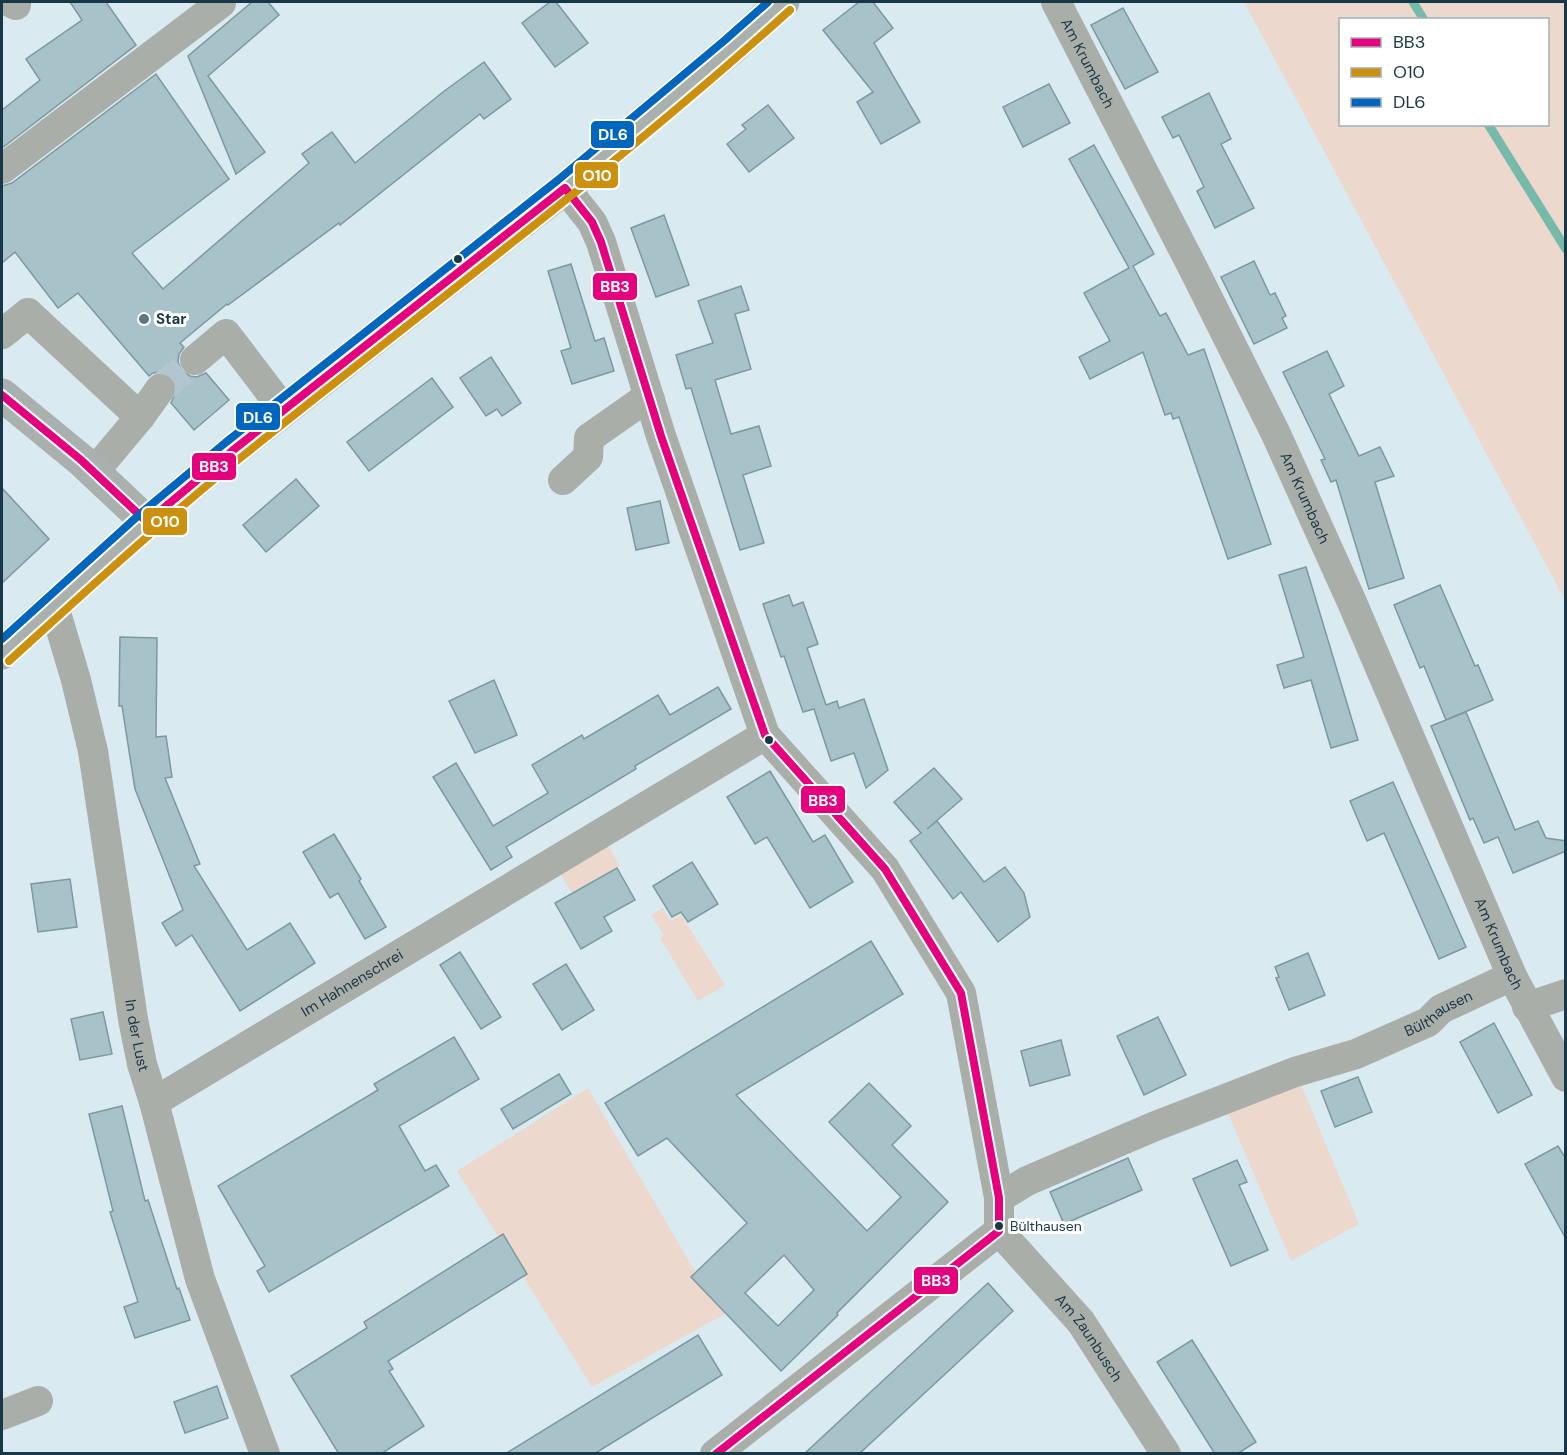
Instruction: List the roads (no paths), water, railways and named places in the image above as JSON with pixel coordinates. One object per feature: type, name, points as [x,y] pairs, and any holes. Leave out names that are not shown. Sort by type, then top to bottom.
[{"type":"main road","points":[[2,653],[147,522],[284,410],[565,188],[732,48],[783,2]]},
{"type":"main road","points":[[2,395],[81,460],[147,522]]},
{"type":"street","name":"Am Krumbach","points":[[1056,2],[1275,432],[1352,600],[1512,976],[1566,1077]]},
{"type":"street","points":[[2,169],[221,3]]},
{"type":"street","points":[[565,188],[592,222],[601,242],[650,400],[765,735],[885,869],[961,993],[999,1198],[999,1231],[716,1454]]},
{"type":"street","points":[[2,334],[28,313],[140,417]]},
{"type":"street","points":[[195,360],[226,334],[284,410]]},
{"type":"street","points":[[94,472],[160,389]]},
{"type":"street","points":[[563,480],[588,457],[589,438],[639,403],[650,400]]},
{"type":"street","name":"In der Lust","points":[[54,606],[76,680],[93,751],[133,1019],[142,1064],[200,1279],[265,1454]]},
{"type":"street","name":"Im Hahnenschrei","points":[[154,1102],[765,735]]},
{"type":"street","name":"Bülthausen","points":[[999,1198],[1027,1181],[1153,1128],[1295,1072],[1356,1054],[1428,1022],[1441,1009],[1512,976]]},
{"type":"street","points":[[1527,1006],[1566,994]]},
{"type":"street","name":"Am Zaunbusch","points":[[999,1231],[1081,1322],[1166,1454]]},
{"type":"street","points":[[2,1415],[39,1401]]},
{"type":"waterway","points":[[1413,2],[1423,18]]},
{"type":"waterway","points":[[1489,126],[1566,249]]},
{"type":"tunnel","points":[[160,389],[195,360]]},
{"type":"place","name":"Star","points":[[144,319]]},
{"type":"place","name":"Bülthausen","points":[[999,1226]]}]
